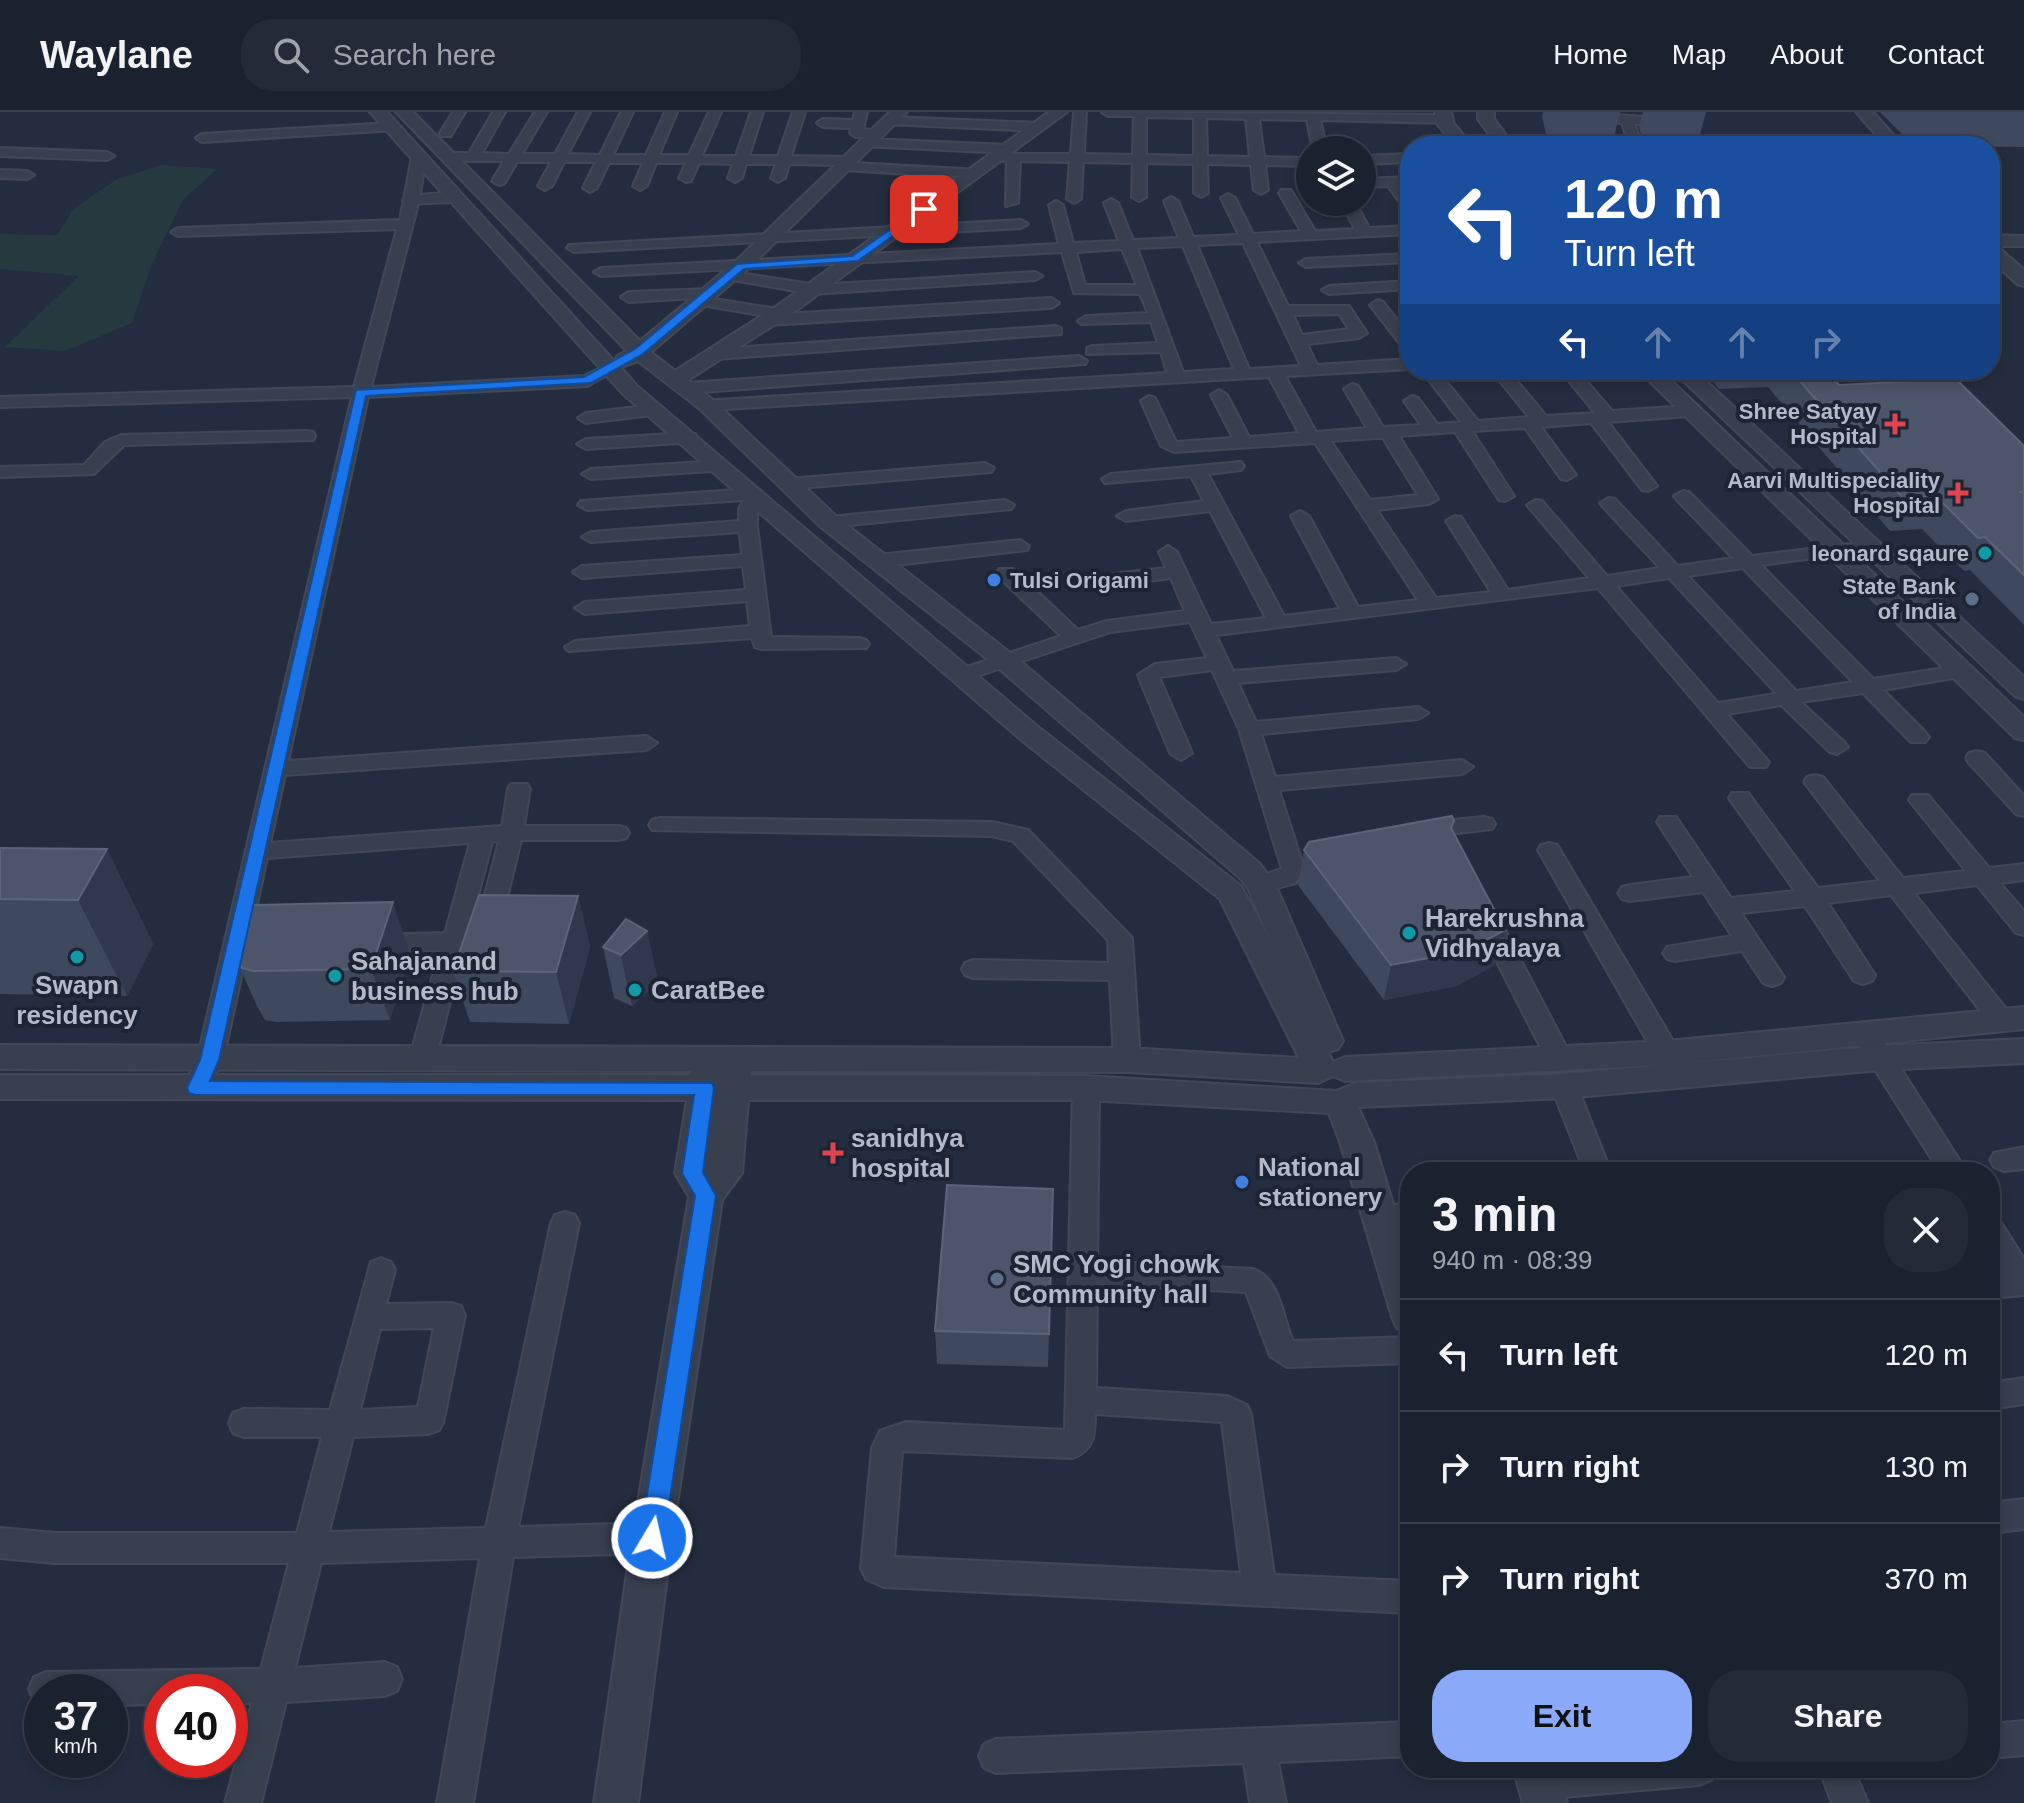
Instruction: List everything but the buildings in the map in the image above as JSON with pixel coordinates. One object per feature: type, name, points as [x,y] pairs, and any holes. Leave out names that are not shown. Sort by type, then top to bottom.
[{"type":"street","points":[[315,112],[329,131]]},
{"type":"street","points":[[203,1074],[361,392],[412,200],[459,112]]},
{"type":"street","points":[[439,149],[499,112]]},
{"type":"street","points":[[499,181],[541,112]]},
{"type":"street","points":[[545,186],[584,112]]},
{"type":"street","points":[[590,188],[627,112]]},
{"type":"street","points":[[640,186],[671,112]]},
{"type":"street","points":[[686,178],[715,112]]},
{"type":"street","points":[[735,178],[757,112]]},
{"type":"street","points":[[778,178],[799,112]]},
{"type":"street","points":[[682,383],[716,354],[813,289],[974,173],[1006,154],[1059,112]]},
{"type":"street","points":[[1074,199],[1080,112]]},
{"type":"street","points":[[1108,112],[1443,115],[1458,136]]},
{"type":"street","points":[[1486,112],[1486,119],[1499,136]]},
{"type":"street","points":[[1864,112],[1886,136]]},
{"type":"street","points":[[1139,197],[1140,113]]},
{"type":"street","points":[[1200,114],[1198,160],[1201,193]]},
{"type":"street","points":[[1252,115],[1261,190]]},
{"type":"street","points":[[1313,116],[1317,136]]},
{"type":"street","points":[[202,138],[329,131],[391,117],[439,149],[639,352],[707,405],[829,522],[1005,661],[1261,884],[1357,1142],[1395,1215],[1400,1250]]},
{"type":"street","points":[[1575,117],[1604,125],[1628,120],[1683,124],[1686,136]]},
{"type":"street","points":[[823,123],[860,118],[857,134],[884,127],[1039,127]]},
{"type":"street","points":[[1628,120],[1632,136]]},
{"type":"street","points":[[0,421],[6,402],[361,392],[587,381],[639,352],[706,297],[770,238],[840,159],[884,127],[1006,154],[1296,162]]},
{"type":"street","points":[[439,149],[512,158],[840,159],[917,170],[974,173]]},
{"type":"street","points":[[439,149],[454,197],[609,369],[962,675],[1231,893],[1335,1082]]},
{"type":"street","points":[[0,152],[107,156]]},
{"type":"street","points":[[1006,154],[1011,203]]},
{"type":"street","points":[[1376,159],[1400,158]]},
{"type":"street","points":[[897,229],[917,170]]},
{"type":"street","points":[[0,174],[27,175]]},
{"type":"street","points":[[1392,182],[1400,192]]},
{"type":"street","points":[[1376,183],[1400,182]]},
{"type":"street","points":[[1286,193],[1310,235]]},
{"type":"street","points":[[412,200],[454,197]]},
{"type":"street","points":[[1228,198],[1312,371]]},
{"type":"street","points":[[1171,201],[1244,375]]},
{"type":"street","points":[[1111,203],[1157,317],[1177,378]]},
{"type":"street","points":[[1056,205],[1080,291],[1145,289]]},
{"type":"street","points":[[1355,216],[1364,232]]},
{"type":"street","points":[[178,232],[406,224]]},
{"type":"street","points":[[574,248],[1021,224]]},
{"type":"street","points":[[601,272],[735,271],[854,259],[1400,230]]},
{"type":"street","points":[[2000,240],[2024,241]]},
{"type":"street","points":[[921,255],[948,369]]},
{"type":"street","points":[[1306,263],[1400,258]]},
{"type":"street","points":[[2000,258],[2024,280]]},
{"type":"street","points":[[735,271],[813,289],[1035,276]]},
{"type":"street","points":[[1329,290],[1400,286]]},
{"type":"street","points":[[629,297],[706,297],[773,317],[1051,303]]},
{"type":"street","points":[[1378,305],[1400,333]]},
{"type":"street","points":[[1284,311],[1344,309],[1359,333],[1356,336],[1299,340]]},
{"type":"street","points":[[1086,321],[1157,317]]},
{"type":"street","points":[[716,354],[1056,331]]},
{"type":"street","points":[[682,383],[948,369],[1167,347]]},
{"type":"street","points":[[707,405],[1400,365]]},
{"type":"street","points":[[1275,373],[1430,604]]},
{"type":"street","points":[[1436,380],[1468,428],[1505,496]]},
{"type":"street","points":[[1506,380],[1567,475]]},
{"type":"street","points":[[1575,380],[1648,486]]},
{"type":"street","points":[[1658,380],[2024,732]]},
{"type":"street","points":[[1693,380],[2024,691]]},
{"type":"street","points":[[1352,389],[1429,499],[1365,506]]},
{"type":"street","points":[[1219,395],[1244,443]]},
{"type":"street","points":[[1149,401],[1172,447],[1689,411]]},
{"type":"street","points":[[1412,401],[1433,430]]},
{"type":"street","points":[[586,418],[654,410]]},
{"type":"street","points":[[0,472],[88,470],[95,467],[113,443],[121,440],[307,436]]},
{"type":"street","points":[[586,444],[689,438]]},
{"type":"street","points":[[591,474],[720,466]]},
{"type":"street","points":[[1111,479],[1235,466]]},
{"type":"street","points":[[788,484],[985,468]]},
{"type":"street","points":[[1197,470],[1277,621]]},
{"type":"street","points":[[587,505],[752,496]]},
{"type":"street","points":[[752,496],[748,526],[760,631],[765,645],[859,644]]},
{"type":"street","points":[[1683,496],[1918,737]]},
{"type":"street","points":[[1609,503],[1837,747]]},
{"type":"street","points":[[829,522],[1005,505]]},
{"type":"street","points":[[1126,516],[1215,505]]},
{"type":"street","points":[[1536,505],[1758,762]]},
{"type":"street","points":[[1300,516],[1352,613]]},
{"type":"street","points":[[1455,521],[1503,596]]},
{"type":"street","points":[[591,537],[748,526]]},
{"type":"street","points":[[962,675],[1117,625],[1277,621],[1503,596],[1868,545]]},
{"type":"street","points":[[878,561],[1020,546]]},
{"type":"street","points":[[582,572],[752,560]]},
{"type":"street","points":[[1095,582],[1172,562],[1249,729],[1293,843],[1292,875],[1261,884]]},
{"type":"street","points":[[1006,573],[1074,637]]},
{"type":"street","points":[[585,608],[756,595]]},
{"type":"street","points":[[575,647],[760,631]]},
{"type":"street","points":[[1181,753],[1148,675],[1155,670],[1396,664]]},
{"type":"street","points":[[1710,710],[1964,671]]},
{"type":"street","points":[[1249,729],[1418,713]]},
{"type":"street","points":[[274,769],[646,743]]},
{"type":"street","points":[[1977,758],[2024,809]]},
{"type":"street","points":[[1268,784],[1462,767]]},
{"type":"street","points":[[1815,782],[1897,886],[2013,1019]]},
{"type":"street","points":[[360,943],[454,941],[486,935],[512,833],[519,789]]},
{"type":"street","points":[[1740,798],[1863,975]]},
{"type":"street","points":[[1920,800],[2024,927]]},
{"type":"street","points":[[1668,822],[1772,977]]},
{"type":"street","points":[[1407,832],[1484,824]]},
{"type":"street","points":[[660,825],[992,829],[1020,835],[1115,932],[1122,945],[1127,1060]]},
{"type":"street","points":[[256,851],[512,833],[618,833]]},
{"type":"street","points":[[422,1060],[483,835]]},
{"type":"street","points":[[1549,850],[1667,1053]]},
{"type":"street","points":[[1727,907],[2024,872]]},
{"type":"street","points":[[1630,893],[1710,883]]},
{"type":"street","points":[[1472,889],[1561,1071],[1594,1162]]},
{"type":"street","points":[[1675,953],[1749,942]]},
{"type":"street","points":[[233,946],[265,945]]},
{"type":"street","points":[[974,969],[1124,972]]},
{"type":"street","points":[[0,1087],[422,1060],[1086,1088],[1335,1082],[1561,1071],[1873,1046],[2013,1019]]},
{"type":"street","points":[[1561,1071],[1667,1053],[1873,1046],[2024,1051]]},
{"type":"street","points":[[1873,1046],[1948,1162]]},
{"type":"street","points":[[0,1057],[203,1074],[721,1074],[1127,1060],[1335,1082]]},
{"type":"street","points":[[616,1803],[652,1538],[706,1196],[692,1173],[721,1074]]},
{"type":"street","points":[[1086,1088],[1080,1436],[1073,1444],[906,1436],[891,1441],[887,1448],[877,1568],[884,1572],[1400,1597]]},
{"type":"street","points":[[455,1803],[499,1542],[565,1223]]},
{"type":"street","points":[[2000,1245],[2024,1282],[2000,1285]]},
{"type":"street","points":[[243,1803],[381,1270]]},
{"type":"street","points":[[1084,1272],[1253,1281],[1260,1288],[1280,1347],[1287,1354],[1400,1350]]},
{"type":"street","points":[[244,1423],[424,1421],[432,1414],[451,1315],[370,1317]]},
{"type":"street","points":[[2000,1395],[2024,1391]]},
{"type":"street","points":[[1083,1400],[1227,1409],[1236,1414],[1260,1591]]},
{"type":"street","points":[[2000,1517],[2024,1514]]},
{"type":"street","points":[[0,1543],[55,1548],[309,1548],[652,1538]]},
{"type":"street","points":[[128,1688],[274,1686],[385,1679]]},
{"type":"street","points":[[2000,1740],[2024,1738]]},
{"type":"street","points":[[996,1756],[1400,1739]]},
{"type":"street","points":[[1258,1745],[1268,1803]]},
{"type":"street","points":[[1540,1784],[1600,1778]]},
{"type":"street","points":[[1840,1778],[1850,1803]]},
{"type":"shaded area","points":[[162,165],[217,169],[183,200],[151,266],[132,323],[65,351],[5,347],[79,276],[0,269],[0,234],[58,235],[72,210],[117,179]]},
{"type":"place","name":"Shree Satyay Hospital","points":[[1895,424]]},
{"type":"place","name":"Aarvi Multispeciality Hospital","points":[[1958,493]]},
{"type":"place","name":"leonard sqaure","points":[[1985,553]]},
{"type":"place","name":"Tulsi Origami","points":[[994,580]]},
{"type":"place","name":"State Bank of India","points":[[1972,599]]},
{"type":"place","name":"Harekrushna Vidhyalaya","points":[[1409,933]]},
{"type":"place","name":"Swapn residency","points":[[77,957]]},
{"type":"place","name":"Sahajanand business hub","points":[[335,976]]},
{"type":"place","name":"CaratBee","points":[[635,990]]},
{"type":"place","name":"sanidhya hospital","points":[[833,1153]]},
{"type":"place","name":"National stationery","points":[[1242,1182]]},
{"type":"place","name":"SMC Yogi chowk Community hall","points":[[997,1279]]},
{"type":"route","points":[[652,1538],[706,1196],[692,1173],[705,1088],[196,1088],[210,1060],[233,946],[361,392],[587,381],[639,352],[741,266],[854,259],[924,209]]}]
